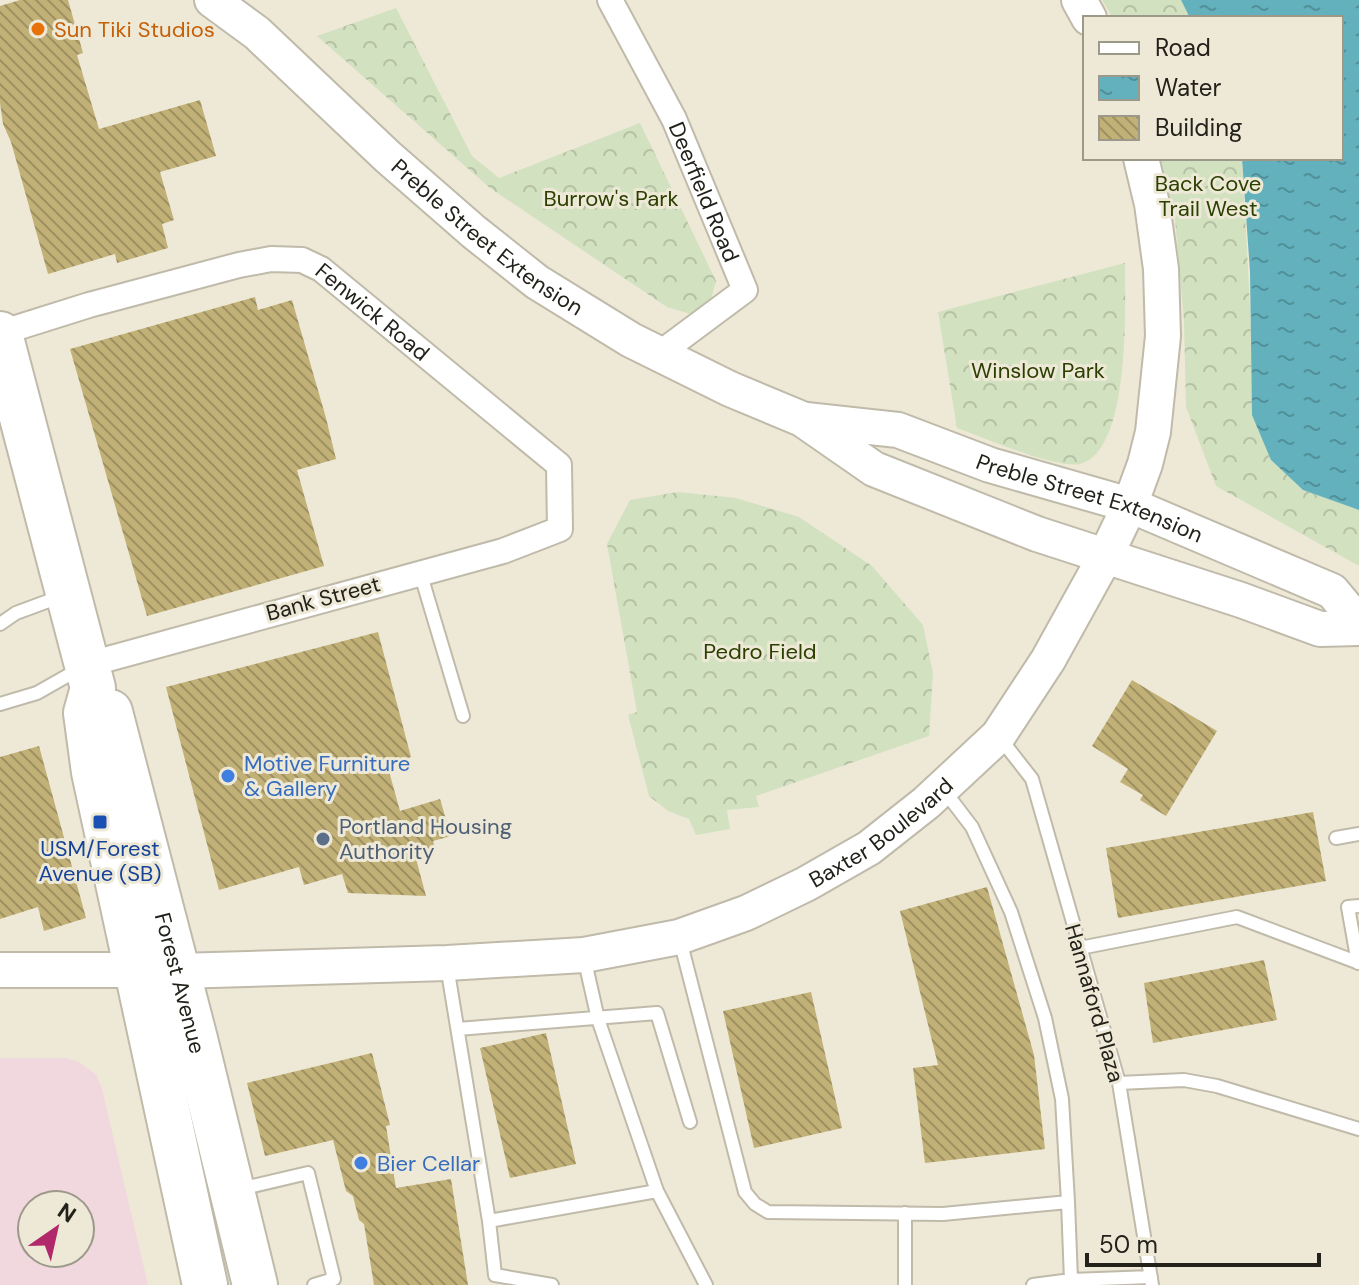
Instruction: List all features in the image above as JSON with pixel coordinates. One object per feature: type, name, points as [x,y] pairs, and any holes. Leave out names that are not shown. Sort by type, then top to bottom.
[{"type":"highway","name":"Forest Avenue","points":[[0,333],[90,676],[86,713],[94,772],[233,1191],[255,1285]]},
{"type":"highway","name":"Forest Avenue","points":[[158,971],[205,1285]]},
{"type":"main road","name":"Preble Street Extension","points":[[212,0],[257,33],[388,157],[484,241],[537,282],[659,354],[802,419],[874,469],[1037,534],[1320,629],[1359,625]]},
{"type":"main road","name":"Baxter Boulevard","points":[[0,970],[158,971],[447,963],[584,955],[679,937],[746,913],[869,848],[998,736],[1048,660],[1130,505],[1153,432],[1163,336],[1161,269],[1152,204],[1141,160]]},
{"type":"main road","name":"Preble Street Extension","points":[[802,419],[898,430],[990,465],[1130,505],[1332,591],[1359,625]]},
{"type":"street","name":"Deerfield Road","points":[[610,0],[674,119],[745,290],[659,354]]},
{"type":"street","name":"Fenwick Road","points":[[0,333],[89,305],[239,265],[271,259],[302,260],[321,269],[559,465],[560,529]]},
{"type":"street","name":"Bank Street","points":[[90,676],[420,572],[503,551],[560,529]]},
{"type":"lane","points":[[420,572],[463,716]]},
{"type":"lane","points":[[0,624],[16,613],[69,594]]},
{"type":"lane","points":[[0,704],[90,676]]},
{"type":"lane","name":"Hannaford Plaza","points":[[998,736],[1032,779],[1119,1083],[1151,1281]]},
{"type":"lane","points":[[941,788],[972,827],[1011,912],[1045,1018],[1062,1099],[1071,1280]]},
{"type":"lane","points":[[1336,838],[1359,834]]},
{"type":"lane","points":[[1359,906],[1348,907],[1359,963]]},
{"type":"lane","points":[[1080,948],[1237,917],[1359,963]]},
{"type":"lane","points":[[679,937],[745,1192],[755,1204],[768,1212],[943,1214],[1068,1202]]},
{"type":"lane","points":[[584,955],[598,1019],[657,1191],[706,1285]]},
{"type":"lane","points":[[447,963],[495,1275],[552,1285]]},
{"type":"lane","points":[[458,1029],[657,1013],[690,1122]]},
{"type":"lane","points":[[1119,1083],[1184,1080],[1217,1086],[1359,1129]]},
{"type":"lane","points":[[233,1191],[308,1173],[334,1279],[314,1285]]},
{"type":"lane","points":[[489,1221],[657,1191]]},
{"type":"lane","points":[[905,1213],[905,1285]]},
{"type":"lane","points":[[1033,1285],[1071,1280],[1151,1281]]},
{"type":"shaded area","points":[[0,1058],[66,1058],[79,1062],[96,1075],[102,1089],[148,1285],[0,1285]]},
{"type":"green space","points":[[1102,0],[1181,0],[1189,16],[1112,16]]},
{"type":"green space","name":"Burrow's Park","points":[[396,8],[472,156],[499,178],[640,123],[716,281],[710,303],[694,315],[667,307],[490,188],[317,36]]},
{"type":"green space","name":"Back Cove Trail West","points":[[1160,160],[1242,160],[1252,403],[1271,460],[1303,490],[1359,510],[1359,566],[1216,486],[1186,407],[1184,321],[1175,219]]},
{"type":"green space","name":"Winslow Park","points":[[1125,263],[1122,374],[1109,433],[1097,453],[1080,464],[1054,462],[957,428],[938,312]]},
{"type":"green space","name":"Pedro Field","points":[[678,492],[736,498],[799,517],[872,566],[923,625],[933,673],[929,736],[756,796],[759,807],[727,810],[730,829],[696,835],[689,819],[668,811],[649,796],[628,715],[637,712],[607,544],[630,500]]},
{"type":"water","points":[[1181,0],[1359,0],[1359,510],[1303,490],[1271,460],[1252,415],[1250,272],[1242,160],[1343,160],[1343,16],[1189,16]]},
{"type":"building","points":[[20,0],[68,0],[83,53],[77,55],[99,129],[200,100],[216,156],[160,172],[174,220],[162,224],[168,248],[117,263],[115,254],[48,274],[11,142],[3,124],[0,103],[0,6]]},
{"type":"building","points":[[255,297],[258,310],[292,300],[326,418],[336,459],[297,470],[324,566],[147,616],[70,349]]},
{"type":"building","points":[[378,632],[411,757],[387,764],[400,811],[440,799],[451,836],[433,841],[435,849],[415,855],[426,896],[348,893],[342,874],[304,885],[299,867],[219,890],[166,687]]},
{"type":"building","points":[[1132,680],[1217,731],[1166,816],[1140,800],[1143,795],[1120,782],[1128,769],[1092,746]]},
{"type":"building","points":[[39,746],[86,918],[44,931],[38,907],[0,919],[0,757]]},
{"type":"building","points":[[1313,812],[1326,881],[1118,918],[1106,848]]},
{"type":"building","points":[[987,887],[1034,1055],[1045,1149],[925,1163],[913,1068],[938,1065],[900,911]]},
{"type":"building","points":[[1264,960],[1277,1020],[1153,1043],[1144,983]]},
{"type":"building","points":[[811,992],[842,1128],[754,1148],[723,1011]]},
{"type":"building","points":[[546,1033],[576,1164],[510,1178],[480,1048]]},
{"type":"building","points":[[372,1053],[390,1125],[386,1126],[396,1188],[451,1179],[468,1285],[374,1285],[364,1224],[359,1220],[353,1196],[346,1191],[333,1140],[265,1156],[247,1083]]},
{"type":"place","name":"Sun Tiki Studios","points":[[38,29]]},
{"type":"place","name":"Motive Furniture & Gallery","points":[[228,776]]},
{"type":"place","name":"USM/Forest Avenue (SB)","points":[[100,822]]},
{"type":"place","name":"Portland Housing Authority","points":[[323,839]]},
{"type":"place","name":"Bier Cellar","points":[[361,1163]]}]
